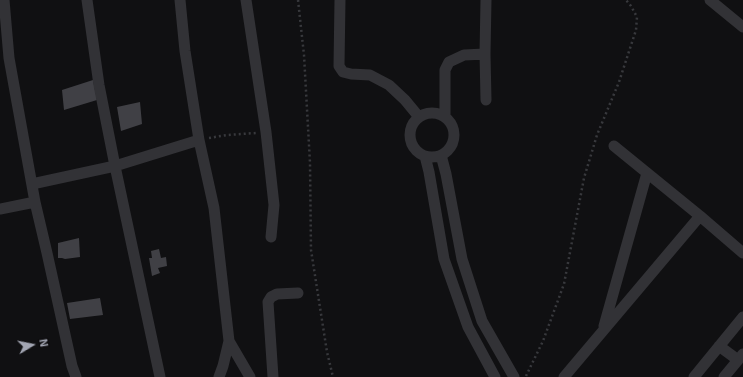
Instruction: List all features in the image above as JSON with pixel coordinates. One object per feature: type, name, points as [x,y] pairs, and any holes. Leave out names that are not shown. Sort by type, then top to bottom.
[{"type":"street","points":[[4,0],[9,58],[35,202],[72,366],[76,377]]},
{"type":"street","points":[[87,0],[99,85],[160,377]]},
{"type":"street","points":[[180,0],[185,51],[199,140],[214,208],[229,341],[219,377]]},
{"type":"street","points":[[246,0],[266,132],[274,205],[271,237]]},
{"type":"street","points":[[340,0],[339,66],[343,72],[370,75],[389,85],[406,100],[420,117]]},
{"type":"street","points":[[486,0],[486,100]]},
{"type":"street","points":[[710,0],[743,27]]},
{"type":"street","points":[[445,117],[445,70],[449,62],[464,55],[485,54]]},
{"type":"street","points":[[427,113],[440,114],[445,117],[453,126],[454,139],[452,145],[448,150],[438,156],[425,156],[420,153],[412,143],[411,131],[413,125],[420,117],[427,113]]},
{"type":"street","points":[[32,184],[115,166],[199,140]]},
{"type":"street","points":[[614,146],[743,253]]},
{"type":"street","points":[[441,155],[462,258],[482,321],[514,377]]},
{"type":"street","points":[[425,156],[444,259],[468,327],[495,377]]},
{"type":"street","points":[[603,331],[647,173]]},
{"type":"street","points":[[0,209],[35,202]]},
{"type":"street","points":[[564,377],[700,216]]},
{"type":"street","points":[[273,377],[268,302],[271,297],[277,294],[298,294]]},
{"type":"street","points":[[694,377],[743,317]]},
{"type":"street","points":[[229,341],[250,377]]},
{"type":"street","points":[[719,346],[740,357],[724,377]]},
{"type":"path","points":[[298,0],[304,55],[309,156],[311,250],[332,377]]},
{"type":"path","points":[[525,377],[543,341],[564,284],[584,178],[597,135],[619,82],[636,30],[637,17],[626,0]]},
{"type":"path","points":[[199,140],[226,135],[266,132]]},
{"type":"building","points":[[93,80],[97,100],[64,110],[62,90]]},
{"type":"building","points":[[140,102],[142,124],[121,131],[117,107]]},
{"type":"building","points":[[79,238],[80,257],[65,259],[58,258],[58,243]]},
{"type":"building","points":[[159,249],[161,258],[166,257],[167,266],[158,268],[160,273],[152,276],[149,258],[152,258],[151,251]]},
{"type":"building","points":[[100,298],[103,315],[70,319],[67,303]]}]
